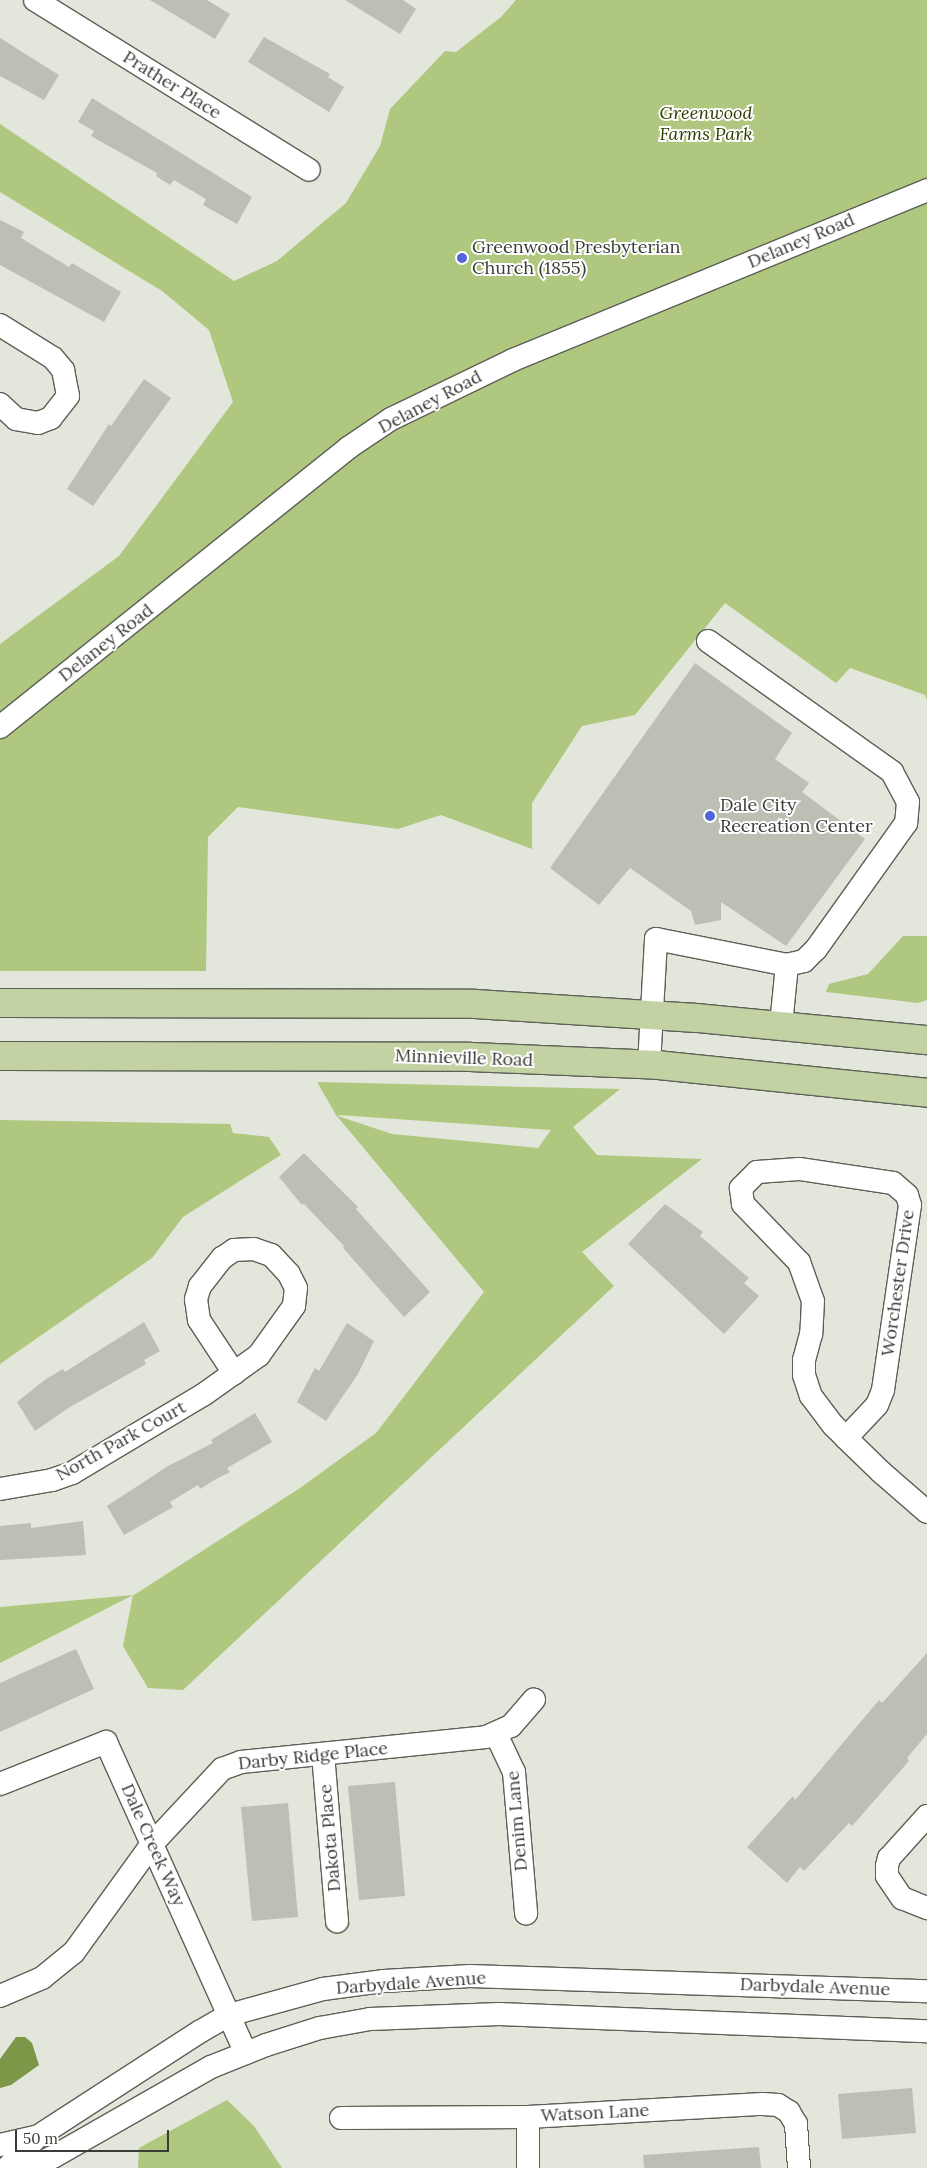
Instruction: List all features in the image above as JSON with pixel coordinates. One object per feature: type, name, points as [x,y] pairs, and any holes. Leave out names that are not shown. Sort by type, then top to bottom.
[{"type":"main road","points":[[0,1003],[475,1004],[781,1025],[927,1040]]},
{"type":"main road","name":"Minnieville Road","points":[[0,1056],[311,1054],[649,1065],[927,1093]]},
{"type":"street","name":"Prather Place","points":[[35,0],[309,170]]},
{"type":"street","name":"Delaney Road","points":[[0,728],[348,448],[391,419],[513,360],[927,190]]},
{"type":"street","points":[[0,325],[53,358],[63,370],[68,396],[51,418],[38,423],[16,419],[0,404]]},
{"type":"street","points":[[649,1065],[656,939],[787,965],[804,961],[816,950],[906,823],[908,802],[892,772],[708,641]]},
{"type":"street","points":[[781,1025],[787,965]]},
{"type":"street","name":"Worchester Drive","points":[[846,1438],[877,1405],[883,1390],[910,1205],[907,1194],[893,1183],[799,1169],[757,1172],[741,1188],[743,1204],[786,1246],[808,1280],[814,1318],[804,1374],[811,1396],[822,1413],[846,1438],[927,1512]]},
{"type":"street","name":"North Park Court","points":[[0,1489],[45,1482],[72,1473],[203,1395],[234,1372],[270,1343],[296,1300],[296,1288],[290,1274],[271,1255],[254,1249],[234,1250],[222,1258],[200,1286],[196,1299],[199,1320],[234,1372]]},
{"type":"street","name":"Darby Ridge Place","points":[[0,1996],[42,1978],[74,1952],[152,1844],[222,1769],[241,1762],[496,1734],[511,1726],[534,1700]]},
{"type":"street","name":"Denim Lane","points":[[496,1734],[514,1772],[526,1913]]},
{"type":"street","name":"Dale Creek Way","points":[[0,1784],[106,1742],[246,2053]]},
{"type":"street","name":"Dakota Place","points":[[323,1754],[337,1921]]},
{"type":"street","points":[[927,1816],[889,1858],[887,1866],[890,1882],[902,1898],[927,1908]]},
{"type":"street","name":"Darbydale Avenue","points":[[7,2168],[37,2137],[230,2015],[323,1989],[384,1981],[470,1976],[927,1991]]},
{"type":"street","name":"Darbydale Avenue","points":[[28,2168],[54,2157],[182,2082],[246,2053],[320,2028],[420,2014],[524,2015],[927,2031]]},
{"type":"street","name":"Watson Lane","points":[[340,2118],[528,2117],[778,2105],[789,2112],[796,2124],[799,2168]]},
{"type":"street","points":[[528,2117],[528,2168]]},
{"type":"street","points":[[0,2145],[37,2137]]},
{"type":"green space","name":"Greenwood Farms Park","points":[[516,0],[927,0],[927,700],[925,695],[850,668],[836,683],[725,603],[635,715],[582,726],[532,803],[532,849],[441,815],[398,829],[238,807],[208,837],[206,971],[0,971],[0,644],[119,556],[233,402],[209,330],[162,291],[0,192],[0,124],[234,281],[277,261],[346,203],[380,146],[390,109],[445,51],[456,52],[501,17]]},
{"type":"green space","points":[[903,936],[927,936],[927,1000],[918,1003],[826,992],[829,984],[868,974]]},
{"type":"green space","points":[[317,1082],[620,1089],[573,1127],[597,1155],[702,1159],[582,1252],[614,1286],[183,1690],[148,1688],[123,1646],[133,1595],[300,1488],[376,1433],[484,1292],[336,1115]],"holes":[[[339,1115],[551,1130],[538,1148],[392,1134]]]},
{"type":"green space","points":[[0,1120],[230,1124],[233,1133],[269,1137],[281,1155],[183,1217],[152,1258],[0,1364]]},
{"type":"green space","points":[[133,1595],[0,1663],[0,1607]]},
{"type":"green space","points":[[227,2100],[254,2126],[282,2168],[138,2168],[139,2148]]},
{"type":"shaded area","points":[[16,2037],[25,2037],[32,2043],[39,2065],[11,2085],[0,2088],[0,2059]]},
{"type":"building","points":[[150,0],[207,0],[230,14],[215,39]]},
{"type":"building","points":[[345,0],[403,0],[416,9],[400,34]]},
{"type":"building","points":[[264,37],[330,74],[328,77],[344,87],[329,112],[248,62]]},
{"type":"building","points":[[0,38],[59,75],[44,100],[0,76]]},
{"type":"building","points":[[92,98],[252,197],[237,224],[203,205],[206,199],[174,180],[170,185],[156,176],[157,173],[91,136],[94,131],[78,122]]},
{"type":"building","points":[[0,220],[24,232],[21,238],[69,267],[72,263],[121,292],[104,322],[0,265]]},
{"type":"building","points":[[144,379],[171,398],[93,506],[67,489],[109,424],[111,426]]},
{"type":"building","name":"Dale City Recreation Center","points":[[695,663],[792,733],[775,759],[809,783],[802,792],[865,839],[786,946],[721,902],[721,920],[695,925],[691,911],[630,868],[599,905],[550,868]]},
{"type":"building","points":[[304,1153],[358,1207],[356,1209],[430,1292],[404,1317],[343,1248],[344,1246],[304,1204],[302,1205],[279,1177]]},
{"type":"building","points":[[665,1204],[703,1232],[700,1236],[749,1278],[744,1283],[759,1296],[724,1334],[628,1244]]},
{"type":"building","points":[[144,1322],[160,1351],[144,1360],[146,1364],[70,1407],[35,1431],[17,1402],[46,1379],[63,1369],[65,1372]]},
{"type":"building","points":[[347,1323],[374,1341],[358,1374],[326,1421],[297,1402],[315,1368],[319,1371]]},
{"type":"building","points":[[255,1413],[272,1442],[227,1468],[230,1472],[200,1489],[198,1485],[170,1502],[173,1507],[124,1535],[107,1506],[168,1466],[213,1443],[211,1440]]},
{"type":"building","points":[[83,1521],[86,1555],[0,1560],[0,1526],[31,1523],[31,1528]]},
{"type":"building","points":[[76,1649],[94,1689],[0,1732],[0,1683]]},
{"type":"building","points":[[927,1653],[927,1734],[907,1758],[909,1761],[852,1826],[849,1823],[804,1871],[800,1867],[787,1883],[747,1847],[793,1796],[795,1800],[879,1700],[882,1703]]},
{"type":"building","points":[[395,1782],[405,1896],[359,1900],[348,1786]]},
{"type":"building","points":[[288,1803],[298,1917],[252,1921],[241,1807]]},
{"type":"building","points":[[912,2088],[916,2133],[842,2139],[838,2094]]},
{"type":"building","points":[[759,2147],[761,2168],[644,2168],[643,2155]]},
{"type":"place","name":"Greenwood Presbyterian Church (1855)","points":[[462,258]]},
{"type":"place","name":"Dale City Recreation Center","points":[[710,816]]}]
